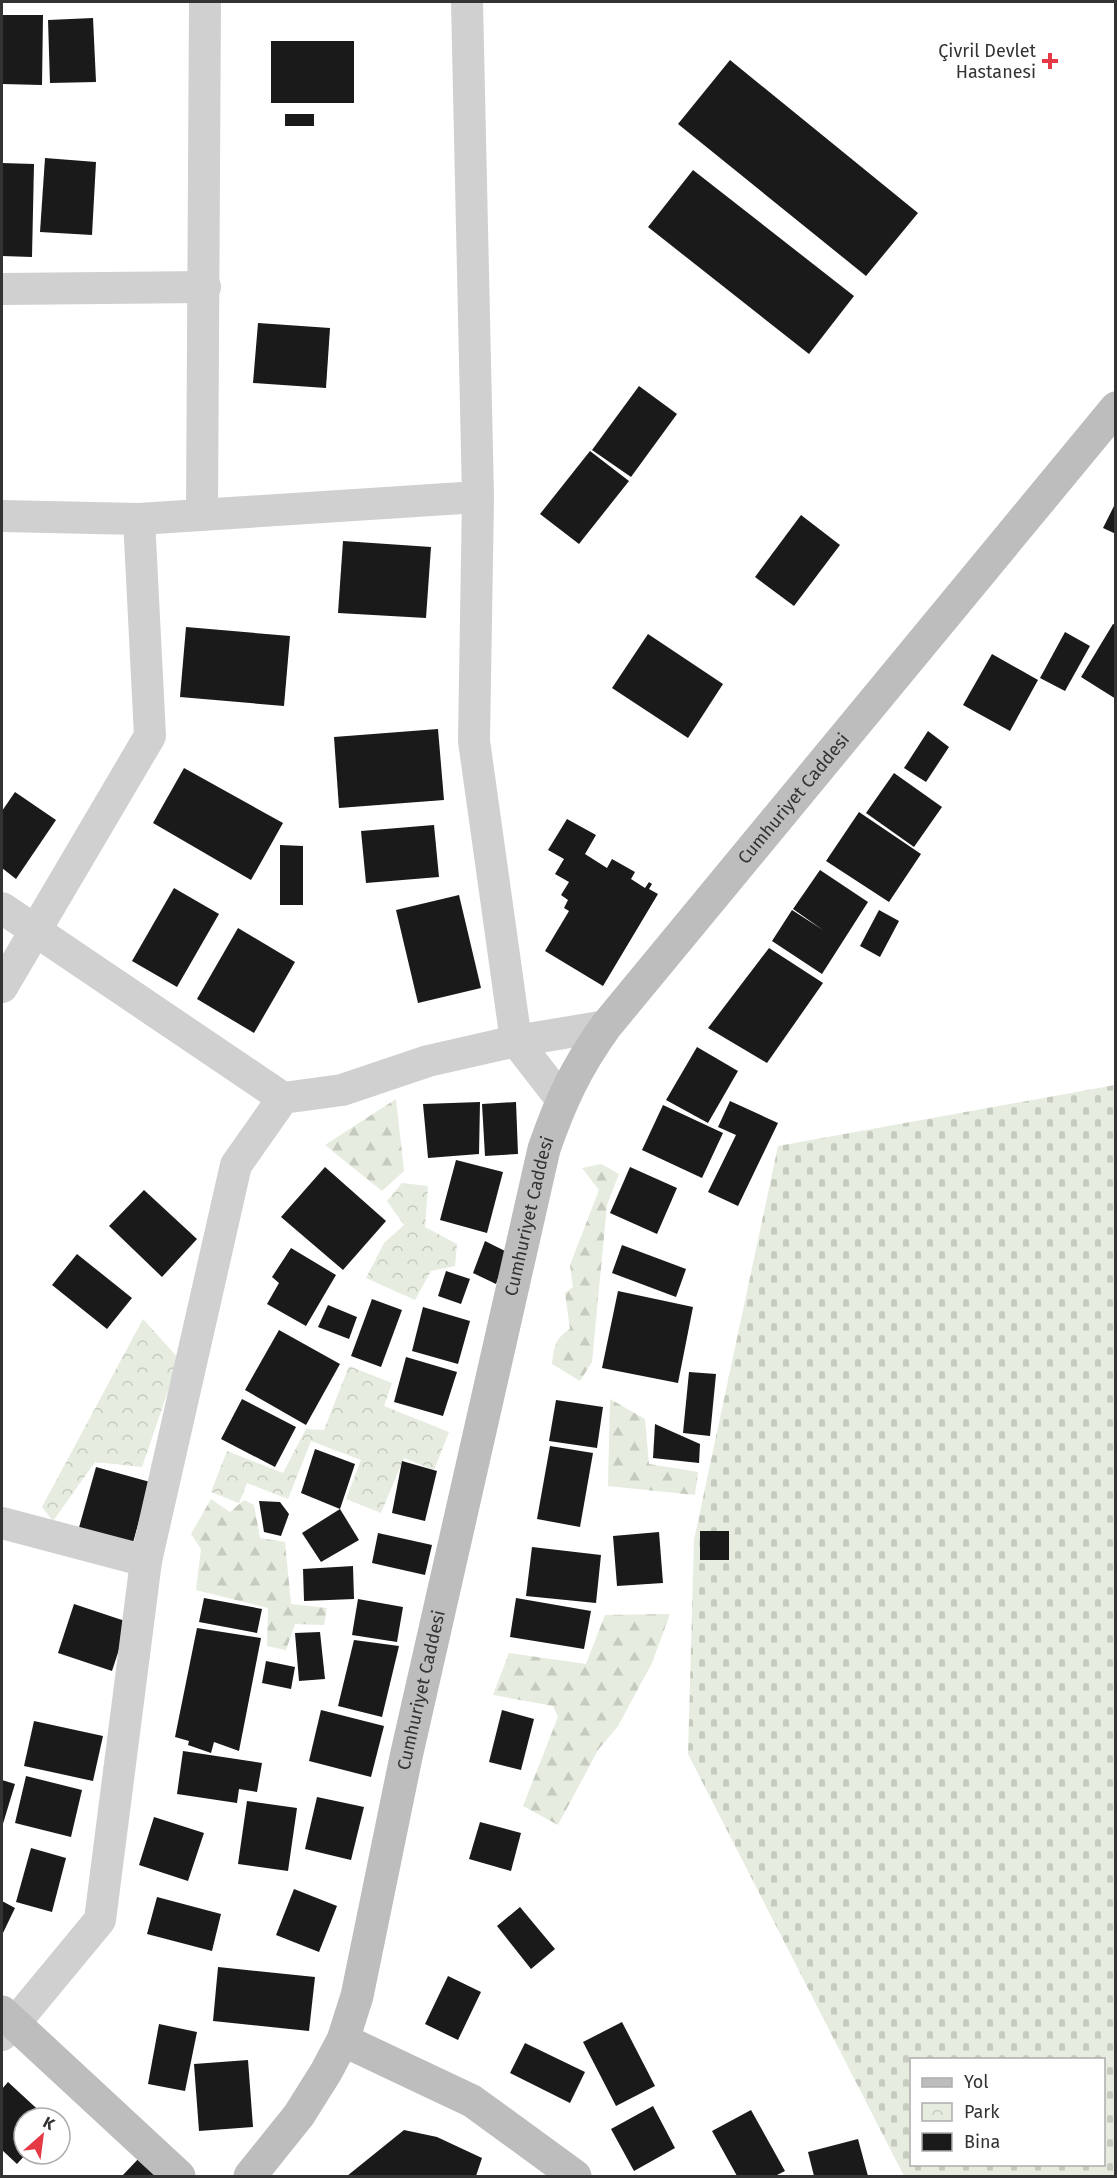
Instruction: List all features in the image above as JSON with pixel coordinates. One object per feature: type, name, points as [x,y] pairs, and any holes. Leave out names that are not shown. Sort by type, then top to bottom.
[{"type":"main road","name":"Cumhuriyet Caddesi","points":[[250,2176],[299,2115],[343,2040],[357,1996],[408,1746],[544,1149],[561,1099],[580,1062],[606,1026],[1111,420]]},
{"type":"main road","points":[[6,2024],[179,2176]]},
{"type":"main road","points":[[343,2040],[472,2101],[575,2176]]},
{"type":"street","points":[[202,513],[206,2]]},
{"type":"street","points":[[466,2],[478,497],[474,741],[516,1041],[561,1099]]},
{"type":"street","points":[[2,289],[205,287]]},
{"type":"street","points":[[2,516],[139,519],[202,513],[478,497]]},
{"type":"street","points":[[2,987],[150,736],[139,519]]},
{"type":"street","points":[[2,908],[283,1098],[342,1090],[428,1061],[516,1041],[606,1026]]},
{"type":"street","points":[[6,2024],[99,1920],[146,1561],[236,1165],[283,1098]]},
{"type":"street","points":[[2,1523],[146,1561]]},
{"type":"green space","points":[[1115,1085],[1115,2176],[904,2176],[688,1754],[694,1540],[778,1146]]},
{"type":"green space","points":[[396,1099],[404,1171],[382,1191],[325,1145]]},
{"type":"green space","points":[[601,1164],[619,1174],[607,1205],[592,1362],[580,1381],[552,1364],[556,1344],[561,1336],[570,1329],[565,1293],[573,1287],[570,1265],[599,1190],[582,1168]]},
{"type":"green space","points":[[402,1183],[428,1186],[425,1227],[457,1244],[455,1266],[431,1271],[415,1300],[366,1278],[384,1243],[404,1225],[387,1201]]},
{"type":"green space","points":[[143,1319],[179,1359],[142,1467],[95,1462],[53,1521],[42,1507]]},
{"type":"green space","points":[[349,1366],[392,1383],[384,1406],[449,1432],[434,1470],[404,1458],[381,1513],[346,1499],[361,1460],[311,1441],[288,1499],[247,1483],[239,1503],[211,1492],[227,1451],[283,1473],[306,1429],[324,1430]]},
{"type":"green space","points":[[610,1399],[645,1419],[649,1464],[698,1472],[695,1495],[608,1486]]},
{"type":"green space","points":[[211,1499],[230,1512],[244,1500],[254,1505],[260,1538],[285,1542],[291,1604],[327,1608],[324,1625],[295,1624],[286,1650],[267,1646],[268,1608],[196,1590],[201,1549],[191,1534]]},
{"type":"green space","points":[[670,1614],[652,1663],[618,1726],[598,1750],[558,1825],[523,1806],[558,1717],[553,1706],[493,1695],[509,1653],[586,1664],[605,1615]]},
{"type":"building","points":[[2,15],[43,15],[42,85],[2,84]]},
{"type":"building","points":[[93,18],[96,82],[50,83],[48,20]]},
{"type":"building","points":[[271,41],[354,41],[354,103],[271,103]]},
{"type":"building","points":[[730,60],[918,213],[866,276],[678,124]]},
{"type":"building","points":[[285,114],[314,114],[314,126],[285,126]]},
{"type":"building","points":[[45,158],[96,162],[92,235],[40,232]]},
{"type":"building","points":[[2,163],[34,164],[32,257],[2,256]]},
{"type":"building","points":[[693,170],[854,296],[809,354],[648,227]]},
{"type":"building","points":[[258,323],[330,328],[326,388],[253,383]]},
{"type":"building","points":[[639,386],[677,414],[631,477],[592,450]]},
{"type":"building","points":[[590,451],[629,481],[579,544],[540,514]]},
{"type":"building","points":[[1116,502],[1116,534],[1103,528]]},
{"type":"building","points":[[801,515],[840,545],[794,606],[755,577]]},
{"type":"building","points":[[343,541],[431,547],[426,618],[338,613]]},
{"type":"building","points":[[1113,624],[1116,625],[1116,699],[1081,677]]},
{"type":"building","points":[[186,627],[290,636],[284,706],[180,697]]},
{"type":"building","points":[[1065,632],[1090,646],[1065,691],[1040,678]]},
{"type":"building","points":[[648,634],[723,684],[688,738],[612,688]]},
{"type":"building","points":[[992,654],[1038,680],[1010,731],[963,705]]},
{"type":"building","points":[[438,729],[444,800],[339,808],[334,737]]},
{"type":"building","points":[[928,731],[949,747],[926,782],[904,768]]},
{"type":"building","points":[[184,768],[283,823],[251,880],[153,823]]},
{"type":"building","points":[[894,773],[942,807],[914,847],[866,813]]},
{"type":"building","points":[[15,792],[56,820],[16,879],[2,868],[2,811]]},
{"type":"building","points":[[859,812],[921,854],[889,902],[826,861]]},
{"type":"building","points":[[567,819],[596,835],[585,854],[607,868],[612,859],[635,872],[631,879],[645,888],[649,882],[652,884],[649,889],[658,894],[603,986],[545,951],[569,911],[564,908],[568,900],[561,895],[569,882],[555,874],[564,859],[548,850]]},
{"type":"building","points":[[434,825],[439,877],[366,883],[361,831]]},
{"type":"building","points":[[280,845],[303,846],[303,905],[280,905]]},
{"type":"building","points":[[820,870],[868,902],[822,974],[772,941],[792,910],[823,930],[793,909]]},
{"type":"building","points":[[174,888],[219,914],[177,987],[132,961]]},
{"type":"building","points":[[459,895],[481,988],[418,1003],[396,910]]},
{"type":"building","points":[[879,910],[899,921],[880,957],[860,946]]},
{"type":"building","points":[[238,928],[295,962],[254,1033],[197,999]]},
{"type":"building","points":[[769,948],[823,983],[767,1063],[708,1028]]},
{"type":"building","points":[[697,1047],[738,1071],[708,1123],[666,1100]]},
{"type":"building","points":[[730,1101],[778,1123],[738,1206],[708,1192],[736,1135],[718,1127]]},
{"type":"building","points":[[480,1102],[479,1154],[428,1158],[423,1104]]},
{"type":"building","points":[[516,1102],[518,1154],[485,1156],[482,1104]]},
{"type":"building","points":[[663,1105],[723,1133],[702,1178],[642,1150]]},
{"type":"building","points":[[456,1160],[503,1172],[487,1233],[440,1220]]},
{"type":"building","points":[[325,1167],[386,1221],[343,1270],[281,1217]]},
{"type":"building","points":[[630,1167],[677,1188],[657,1234],[610,1213]]},
{"type":"building","points":[[144,1190],[197,1239],[162,1277],[109,1226]]},
{"type":"building","points":[[485,1241],[507,1252],[496,1284],[473,1273]]},
{"type":"building","points":[[622,1245],[686,1269],[676,1297],[612,1273]]},
{"type":"building","points":[[291,1248],[336,1275],[306,1326],[267,1304],[279,1283],[272,1277]]},
{"type":"building","points":[[77,1254],[132,1298],[107,1329],[52,1285]]},
{"type":"building","points":[[446,1271],[470,1279],[461,1304],[438,1296]]},
{"type":"building","points":[[618,1291],[693,1307],[678,1383],[602,1368]]},
{"type":"building","points":[[372,1299],[402,1310],[381,1367],[351,1356]]},
{"type":"building","points":[[328,1305],[357,1317],[349,1339],[318,1327]]},
{"type":"building","points":[[423,1307],[470,1321],[458,1364],[412,1351]]},
{"type":"building","points":[[279,1330],[340,1364],[306,1425],[245,1390]]},
{"type":"building","points":[[406,1357],[457,1372],[443,1416],[394,1402]]},
{"type":"building","points":[[689,1372],[716,1374],[710,1436],[683,1433]]},
{"type":"building","points":[[242,1399],[296,1427],[275,1467],[221,1439]]},
{"type":"building","points":[[556,1400],[603,1407],[597,1448],[549,1441]]},
{"type":"building","points":[[655,1424],[700,1444],[699,1463],[653,1458]]},
{"type":"building","points":[[550,1446],[593,1453],[580,1527],[537,1519]]},
{"type":"building","points":[[315,1449],[355,1464],[340,1509],[301,1493]]},
{"type":"building","points":[[402,1461],[437,1471],[425,1521],[392,1513]]},
{"type":"building","points":[[96,1467],[150,1482],[132,1546],[78,1531]]},
{"type":"building","points":[[259,1501],[280,1502],[289,1514],[281,1536],[264,1532]]},
{"type":"building","points":[[340,1509],[359,1540],[321,1562],[302,1533]]},
{"type":"building","points":[[700,1531],[729,1531],[729,1560],[700,1560]]},
{"type":"building","points":[[659,1532],[663,1583],[617,1586],[613,1536]]},
{"type":"building","points":[[378,1533],[432,1545],[425,1575],[372,1563]]},
{"type":"building","points":[[532,1547],[601,1555],[596,1603],[526,1596]]},
{"type":"building","points":[[353,1566],[354,1599],[304,1601],[303,1569]]},
{"type":"building","points":[[204,1598],[262,1609],[257,1633],[199,1622]]},
{"type":"building","points":[[516,1598],[591,1611],[584,1649],[510,1637]]},
{"type":"building","points":[[358,1599],[403,1607],[397,1642],[352,1635]]},
{"type":"building","points":[[74,1604],[128,1622],[112,1671],[58,1653]]},
{"type":"building","points":[[197,1628],[261,1638],[239,1751],[214,1742],[211,1753],[188,1745],[189,1741],[175,1737]]},
{"type":"building","points":[[320,1632],[325,1679],[299,1681],[295,1633]]},
{"type":"building","points":[[354,1640],[399,1646],[382,1717],[338,1706]]},
{"type":"building","points":[[266,1661],[295,1667],[291,1689],[262,1683]]},
{"type":"building","points":[[321,1710],[384,1726],[371,1777],[309,1761]]},
{"type":"building","points":[[502,1710],[534,1719],[521,1770],[489,1762]]},
{"type":"building","points":[[34,1721],[103,1736],[93,1781],[24,1766]]},
{"type":"building","points":[[183,1751],[262,1763],[257,1792],[239,1789],[237,1803],[177,1794]]},
{"type":"building","points":[[26,1776],[82,1790],[71,1837],[15,1823]]},
{"type":"building","points":[[2,1780],[15,1784],[2,1827]]},
{"type":"building","points":[[317,1797],[364,1807],[351,1860],[305,1849]]},
{"type":"building","points":[[247,1801],[297,1808],[288,1871],[238,1864]]},
{"type":"building","points":[[154,1817],[204,1833],[188,1881],[139,1865]]},
{"type":"building","points":[[480,1822],[521,1833],[511,1871],[469,1859]]},
{"type":"building","points":[[31,1848],[66,1858],[52,1912],[16,1902]]},
{"type":"building","points":[[294,1889],[337,1906],[319,1952],[276,1935]]},
{"type":"building","points":[[157,1897],[221,1914],[212,1951],[147,1934]]},
{"type":"building","points":[[2,1901],[15,1908],[2,1935]]},
{"type":"building","points":[[520,1907],[555,1949],[531,1969],[497,1926]]},
{"type":"building","points":[[218,1967],[315,1977],[309,2031],[213,2021]]},
{"type":"building","points":[[448,1976],[481,1992],[458,2040],[425,2024]]},
{"type":"building","points":[[622,2022],[655,2086],[616,2106],[583,2042]]},
{"type":"building","points":[[159,2024],[197,2032],[185,2091],[148,2084]]},
{"type":"building","points":[[525,2043],[585,2072],[570,2103],[510,2073]]},
{"type":"building","points":[[248,2060],[253,2127],[199,2131],[194,2064]]},
{"type":"building","points":[[8,2082],[34,2106],[12,2106],[12,2159],[2,2150],[2,2089]]},
{"type":"building","points":[[653,2106],[675,2148],[634,2171],[611,2129]]},
{"type":"building","points":[[751,2110],[785,2171],[775,2176],[737,2176],[712,2131]]},
{"type":"building","points":[[404,2130],[437,2137],[482,2158],[476,2176],[347,2176]]},
{"type":"building","points":[[858,2139],[868,2176],[814,2176],[808,2152]]},
{"type":"building","points":[[141,2156],[164,2176],[122,2176]]},
{"type":"place","name":"Çivril Devlet Hastanesi","points":[[1050,61]]}]
